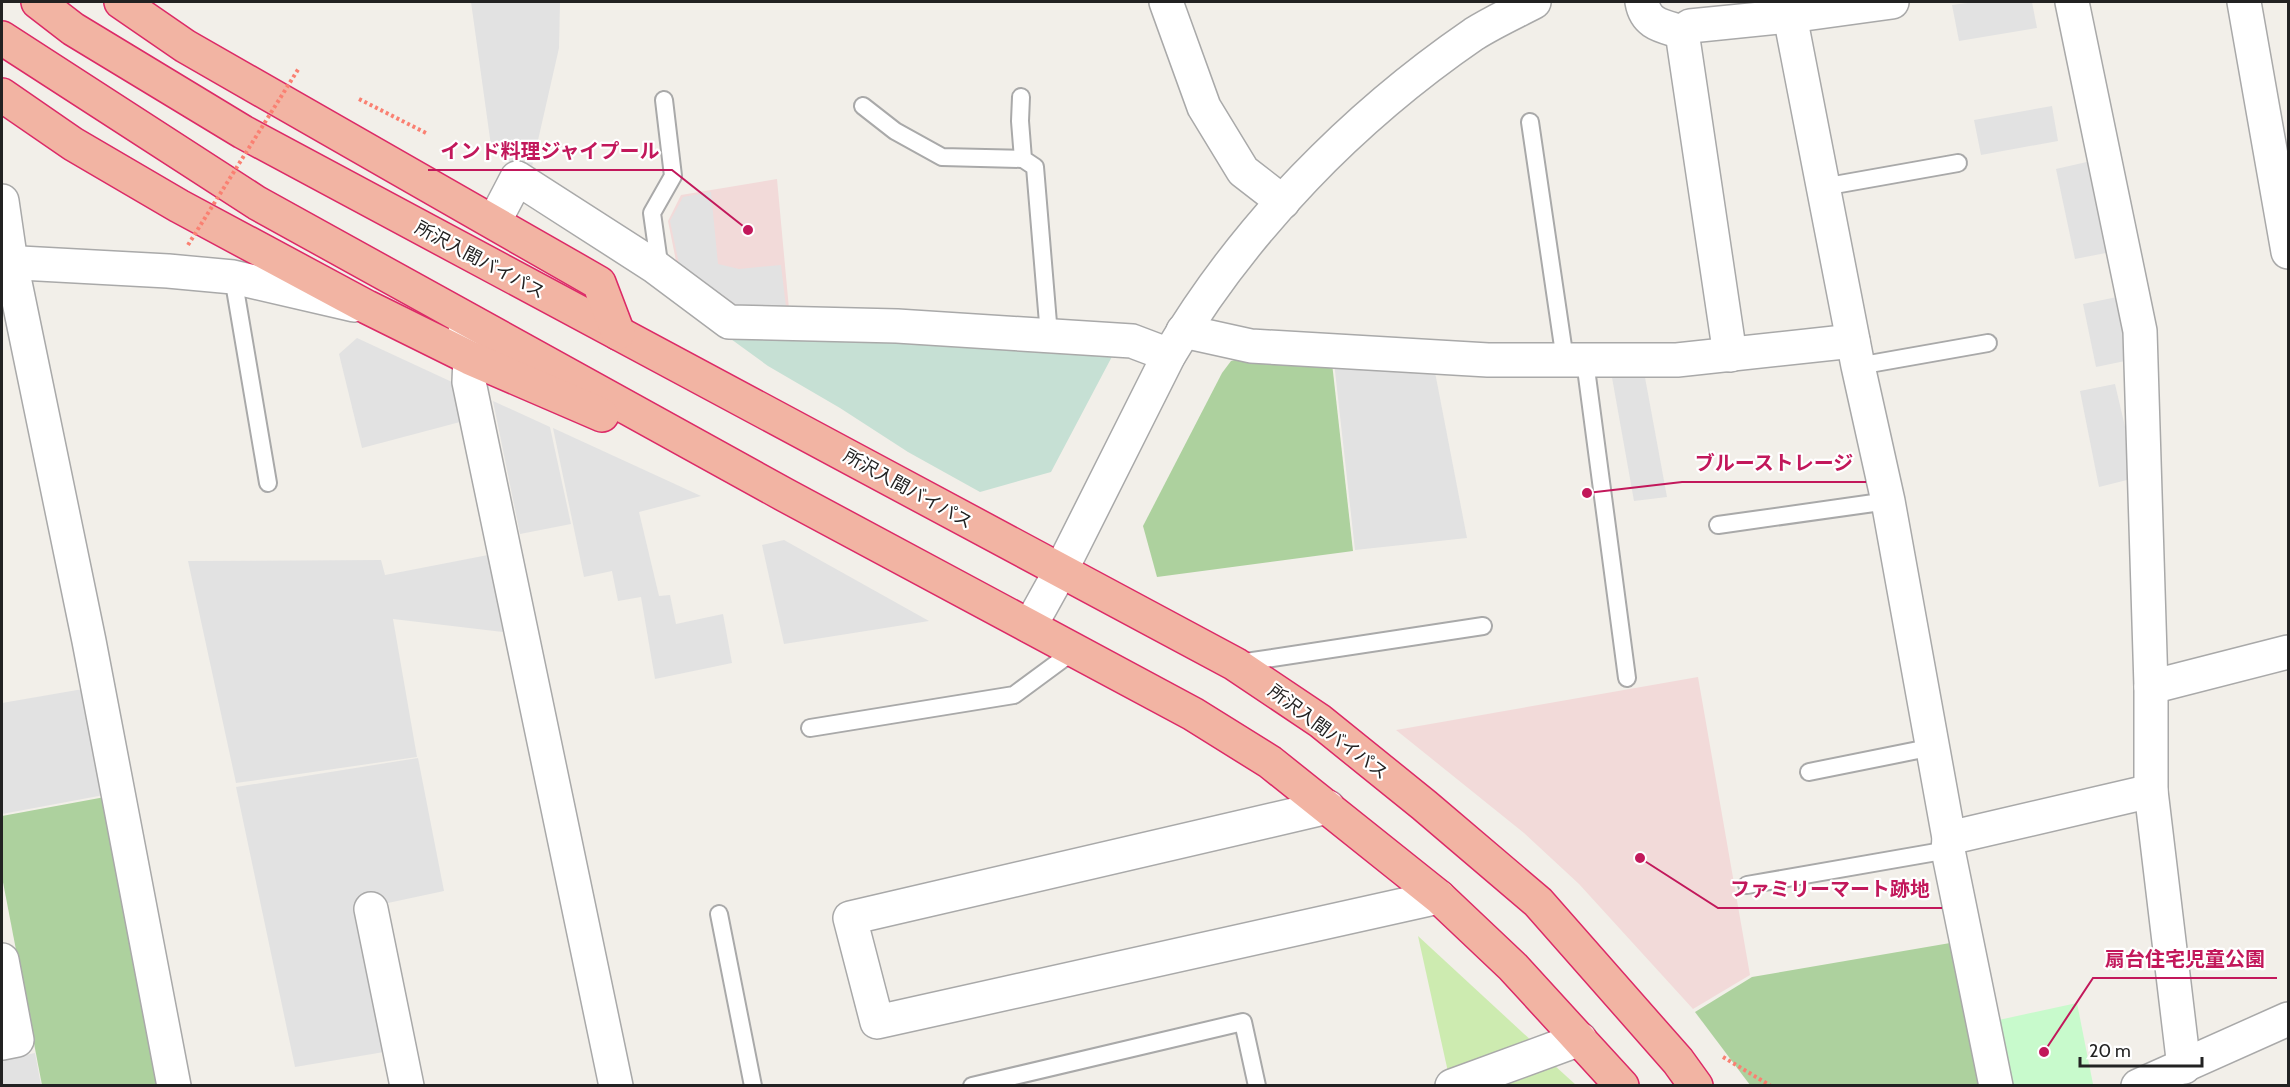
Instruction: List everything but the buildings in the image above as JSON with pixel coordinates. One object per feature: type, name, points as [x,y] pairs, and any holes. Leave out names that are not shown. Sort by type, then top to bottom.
[{"type":"highway","name":"所沢入間バイパス","points":[[38,2],[73,29],[243,132],[1235,664],[1320,721],[1424,805],[1538,902],[1678,1061],[1696,1086]]},
{"type":"highway","points":[[121,2],[185,46],[599,283],[618,333]]},
{"type":"highway","points":[[2,38],[257,203],[785,495],[1193,714],[1270,762],[1439,897],[1513,967],[1622,1086]]},
{"type":"highway","points":[[2,95],[73,144],[179,206],[367,308],[470,358],[785,495]]},
{"type":"street","points":[[1166,2],[1204,107],[1243,171],[1283,202]]},
{"type":"street","points":[[1030,626],[1060,572],[1176,343],[1233,260],[1283,202],[1339,145],[1405,86],[1476,33],[1534,2]]},
{"type":"street","points":[[1642,2],[1653,24],[1682,32],[1690,27],[1892,2]]},
{"type":"street","points":[[2072,2],[2140,331],[2151,687],[2151,791],[2184,1066]]},
{"type":"street","points":[[2244,2],[2289,252]]},
{"type":"street","points":[[1790,16],[1855,353],[1888,501],[1949,844],[1996,1086]]},
{"type":"street","points":[[1682,32],[1730,355]]},
{"type":"street","points":[[494,222],[517,178],[660,271],[729,322],[897,326],[1488,360],[1677,360],[1730,355],[1855,353]]},
{"type":"street","points":[[2,201],[6,263],[89,641],[174,1086]]},
{"type":"street","points":[[6,263],[168,271],[233,277],[367,308]]},
{"type":"street","points":[[462,316],[470,358],[469,382],[616,1086]]},
{"type":"street","points":[[2151,687],[2289,652]]},
{"type":"street","points":[[1949,844],[2151,791]]},
{"type":"street","points":[[1328,807],[850,918],[877,1022],[1439,897]]},
{"type":"street","points":[[371,909],[407,1086]]},
{"type":"street","points":[[2,960],[16,1040],[2,1043]]},
{"type":"street","points":[[2141,1085],[2289,1020]]},
{"type":"street","points":[[1452,1086],[1580,1040]]},
{"type":"lane","points":[[1021,97],[1023,159]]},
{"type":"lane","points":[[660,271],[652,213],[673,176],[664,100]]},
{"type":"lane","points":[[863,106],[895,131],[942,157],[1023,159],[1035,167],[1049,335]]},
{"type":"lane","points":[[1530,122],[1575,360],[1627,678]]},
{"type":"lane","points":[[1822,187],[1958,164]]},
{"type":"lane","points":[[233,277],[268,483]]},
{"type":"lane","points":[[1855,353],[1988,343]]},
{"type":"lane","points":[[1718,525],[1888,501]]},
{"type":"lane","points":[[1235,664],[1483,626]]},
{"type":"lane","points":[[810,729],[1014,695],[1075,650]]},
{"type":"lane","points":[[1809,772],[1933,747]]},
{"type":"lane","points":[[1747,885],[1949,844]]},
{"type":"lane","points":[[719,914],[753,1086]]},
{"type":"lane","points":[[972,1086],[1243,1022],[1257,1086]]},
{"type":"path","points":[[188,245],[299,68]]},
{"type":"path","points":[[352,95],[426,133]]},
{"type":"shaded area","points":[[471,2],[560,2],[559,48],[531,171],[492,153]]},
{"type":"shaded area","points":[[1975,2],[2032,2],[2037,28],[1959,41],[1952,5]]},
{"type":"shaded area","points":[[2052,106],[2058,141],[1981,155],[1974,120]]},
{"type":"shaded area","points":[[2091,161],[2111,252],[2075,259],[2056,169]]},
{"type":"shaded area","points":[[777,179],[789,309],[737,310],[677,266],[668,221],[681,195]]},
{"type":"shaded area","points":[[711,192],[718,264],[739,269],[781,265],[786,307],[739,307],[679,264],[670,221],[683,197]]},
{"type":"shaded area","points":[[2117,297],[2130,360],[2096,367],[2083,304]]},
{"type":"shaded area","points":[[357,338],[452,382],[460,422],[362,448],[339,354]]},
{"type":"shaded area","points":[[1334,362],[1434,367],[1467,538],[1355,550]]},
{"type":"shaded area","points":[[1611,372],[1644,372],[1667,497],[1634,501]]},
{"type":"shaded area","points":[[2115,384],[2126,431],[2127,480],[2099,487],[2080,391]]},
{"type":"shaded area","points":[[493,401],[550,427],[571,524],[520,534]]},
{"type":"shaded area","points":[[553,428],[701,496],[639,512],[659,596],[670,595],[676,624],[723,614],[732,663],[655,679],[641,597],[618,601],[612,571],[584,577]]},
{"type":"shaded area","points":[[784,540],[929,621],[784,644],[762,545]]},
{"type":"shaded area","points":[[488,555],[503,632],[393,619],[417,757],[236,783],[188,561],[381,560],[385,575]]},
{"type":"shaded area","points":[[1698,677],[1750,975],[1693,1009],[1579,884],[1524,833],[1396,730]]},
{"type":"shaded area","points":[[83,689],[104,795],[2,814],[2,703]]},
{"type":"shaded area","points":[[418,758],[444,891],[355,910],[384,1052],[295,1067],[236,787]]},
{"type":"shaded area","points":[[35,1053],[41,1085],[2,1086],[2,1060]]},
{"type":"green space","points":[[724,334],[1116,349],[1051,472],[980,492],[908,452],[840,408],[768,366]]},
{"type":"green space","points":[[1249,357],[1332,363],[1353,551],[1157,577],[1143,526],[1222,373],[1231,361]]},
{"type":"green space","points":[[105,797],[159,1085],[42,1085],[2,877],[2,816]]},
{"type":"green space","points":[[1418,936],[1535,1044],[1448,1072]]},
{"type":"green space","points":[[1956,942],[1982,1085],[1750,1085],[1695,1012],[1752,977]]},
{"type":"green space","points":[[2077,1003],[2093,1084],[2088,1086],[2006,1085],[1994,1021]]},
{"type":"green space","points":[[1554,1065],[1576,1085],[1491,1086]]},
{"type":"place","name":"インド料理ジャイプール","points":[[748,230]]},
{"type":"place","name":"ブルーストレージ","points":[[1587,493]]},
{"type":"place","name":"ファミリーマート跡地","points":[[1640,858]]},
{"type":"place","name":"扇台住宅児童公園","points":[[2044,1052]]}]
